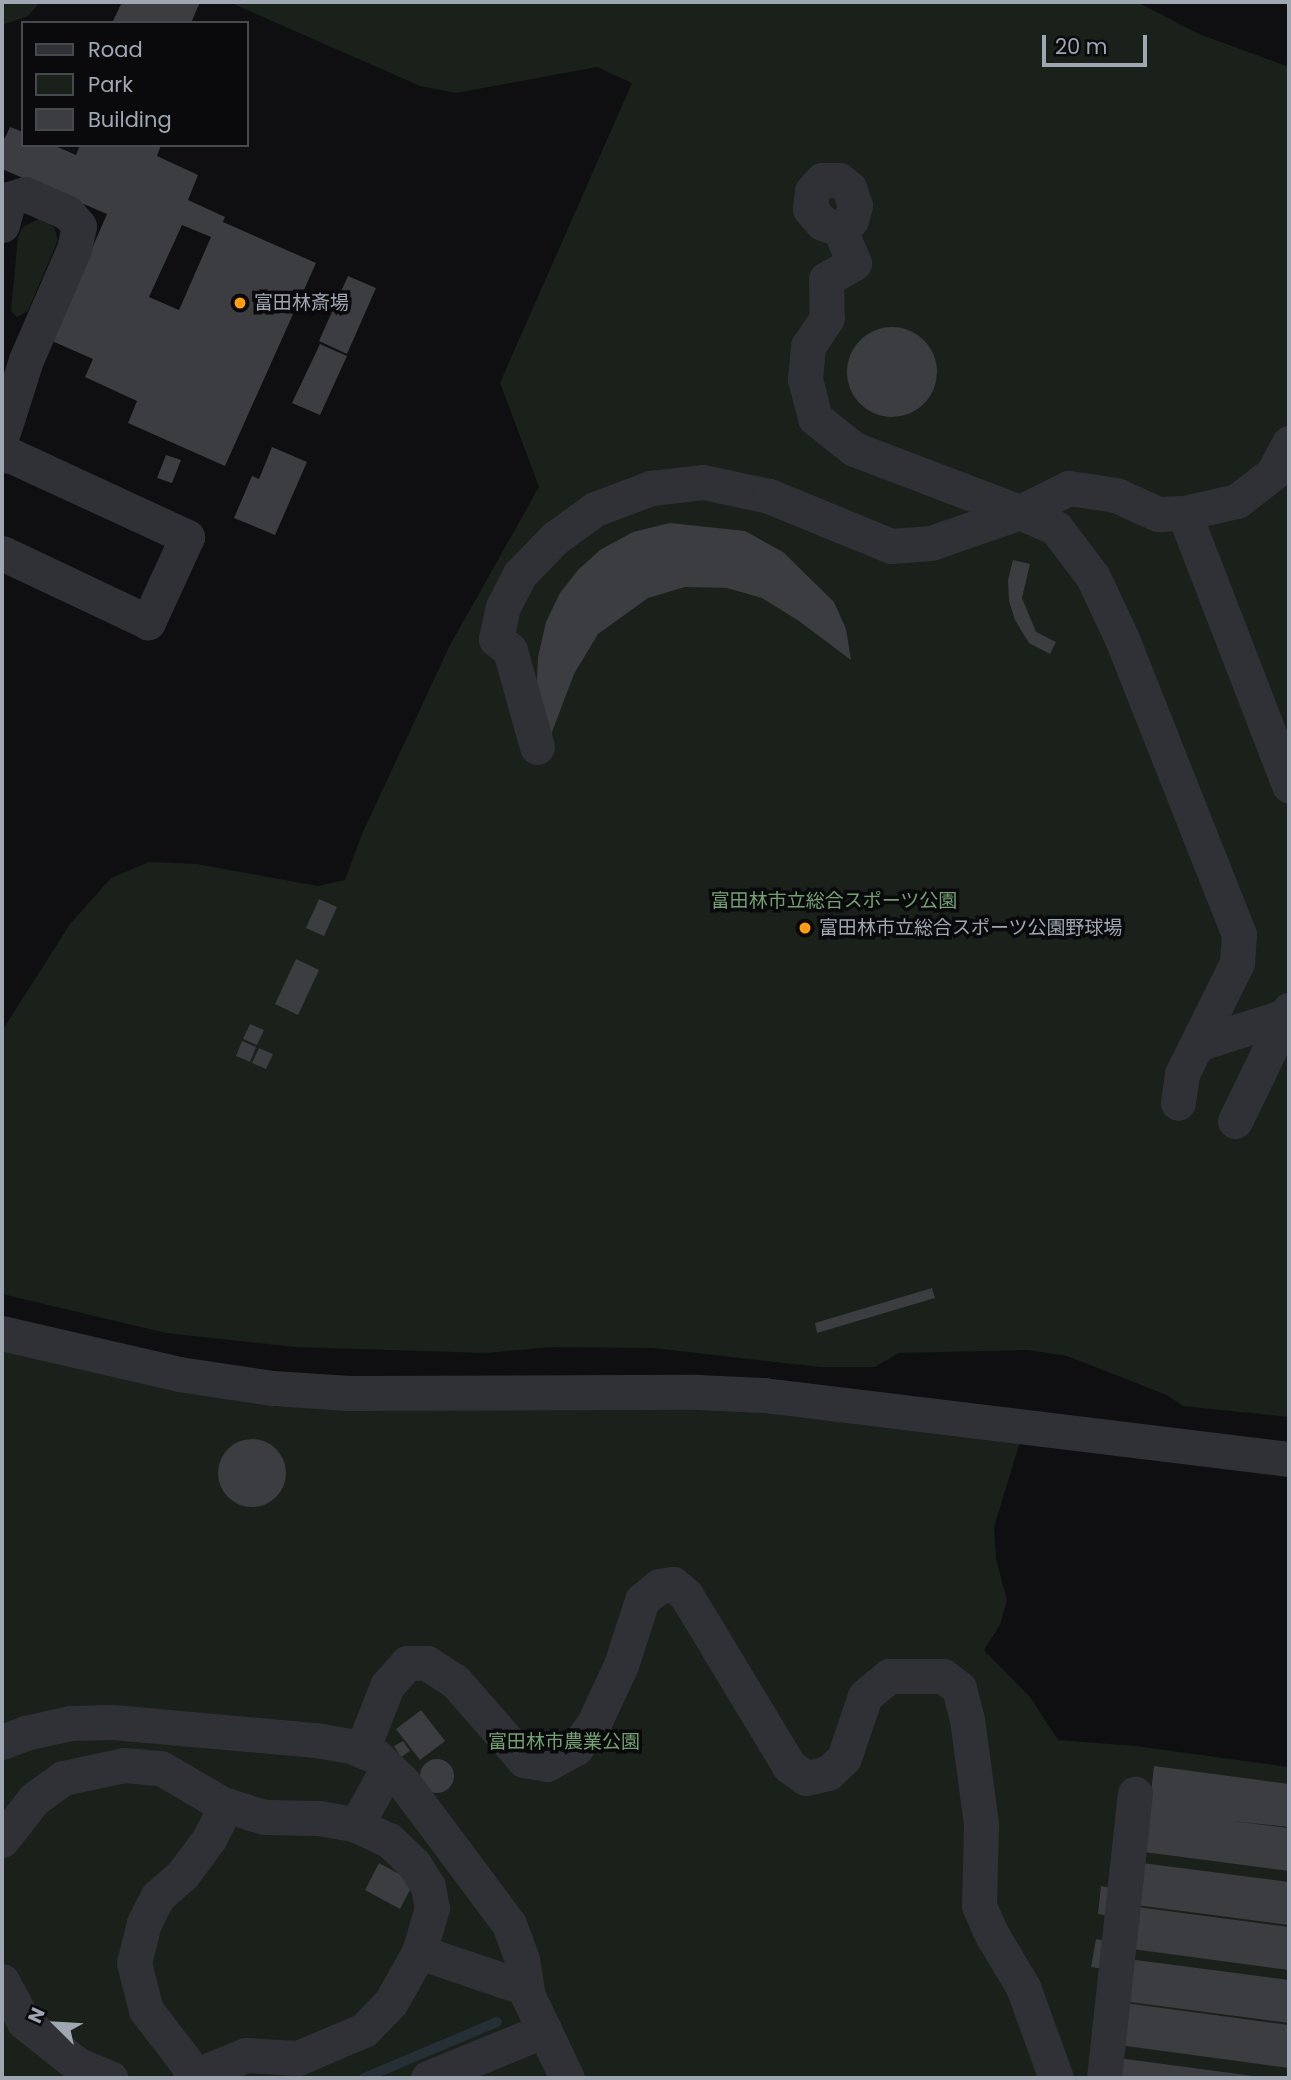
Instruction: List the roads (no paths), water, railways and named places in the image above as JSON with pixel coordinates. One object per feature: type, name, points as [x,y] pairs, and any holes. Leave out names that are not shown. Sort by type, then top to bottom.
[{"type":"street","points":[[2,225],[9,199],[25,194],[68,213],[79,226],[75,249],[26,360],[2,435],[12,456],[187,537],[148,622],[2,553]]},
{"type":"street","points":[[840,229],[854,264],[825,279],[827,318],[808,346],[805,379],[815,418],[854,449],[1056,528],[1093,577],[1122,639],[1239,934],[1237,962],[1182,1074],[1178,1103]]},
{"type":"street","points":[[537,747],[510,649],[496,639],[503,607],[520,574],[555,538],[594,509],[651,488],[703,482],[769,495],[891,546],[931,542],[1020,512],[1069,488],[1116,495],[1158,514],[1184,513],[1237,501],[1273,473],[1289,443]]},
{"type":"street","points":[[1184,513],[1289,785]]},
{"type":"street","points":[[1197,1044],[1287,1013]]},
{"type":"street","points":[[1235,1121],[1287,1013]]},
{"type":"street","points":[[2,1333],[179,1374],[272,1388],[349,1393],[697,1392],[764,1395],[1289,1459]]},
{"type":"street","points":[[356,1825],[375,1759],[387,1686],[407,1663],[427,1663],[455,1681],[524,1760],[547,1764],[576,1748],[594,1723],[621,1665],[642,1600],[659,1586],[673,1584],[687,1595],[789,1766],[806,1778],[828,1773],[844,1758],[865,1696],[889,1676],[943,1676],[959,1688],[967,1719],[981,1824],[979,1906],[992,1935],[1023,1987],[1056,2078]]},
{"type":"street","points":[[2,1742],[25,1733],[70,1723],[113,1723],[316,1740],[375,1759],[403,1782],[509,1924],[522,1959],[526,1988],[567,2078]]},
{"type":"street","points":[[2,1840],[34,1799],[63,1778],[124,1765],[161,1768],[226,1805],[264,1817],[319,1818],[356,1825],[389,1840],[414,1864],[428,1886],[432,1908],[419,1952],[391,2002],[364,2030],[299,2058],[246,2055],[192,2076],[146,2010],[134,1963],[144,1923],[158,1896],[183,1874],[209,1839],[226,1805]]},
{"type":"street","points":[[1104,2078],[1135,1794]]},
{"type":"street","points":[[419,1952],[526,1988]]},
{"type":"street","points":[[2,1981],[24,2022],[78,2065],[110,2078]]},
{"type":"street","points":[[428,2078],[545,2030]]},
{"type":"waterway","points":[[364,2078],[497,2022]]},
{"type":"place","name":"富田林斎場","points":[[240,303]]},
{"type":"place","name":"富田林市立総合スポーツ公園野球場","points":[[805,928]]},
{"type":"park label","name":"富田林市立総合スポーツ公園","points":[[834,901]]},
{"type":"park label","name":"富田林市農業公園","points":[[564,1742]]}]
